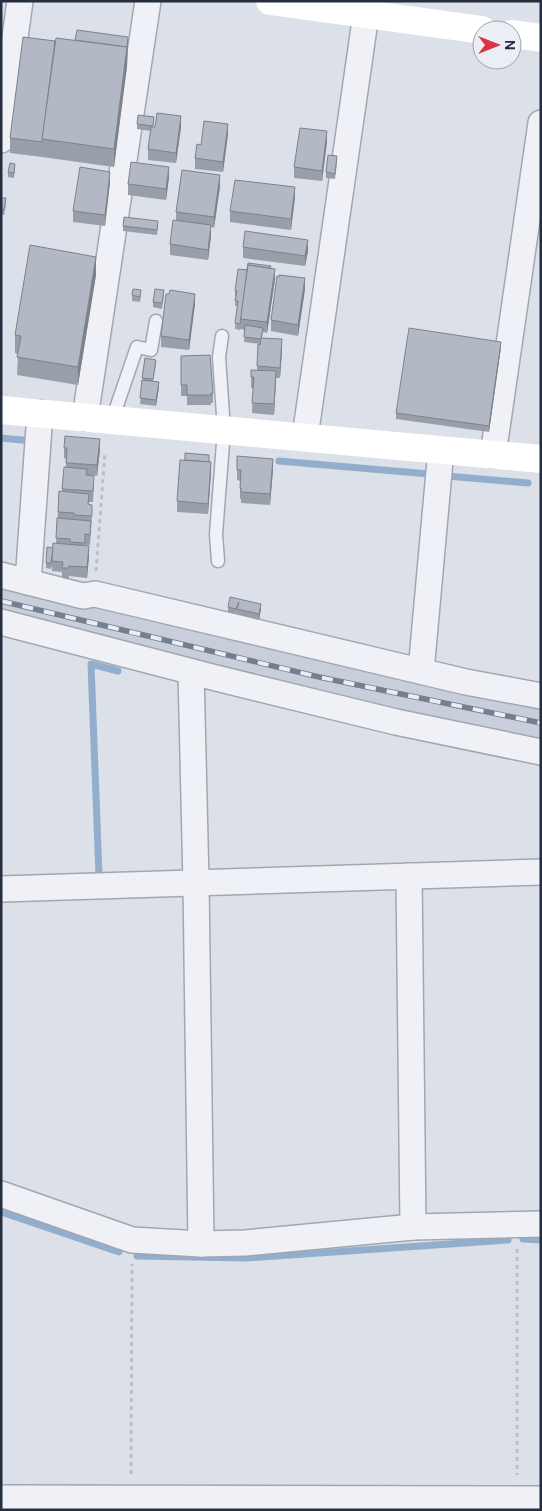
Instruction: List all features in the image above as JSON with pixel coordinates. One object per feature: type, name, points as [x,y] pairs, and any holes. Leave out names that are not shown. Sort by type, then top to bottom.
[{"type":"street","points":[[1,140],[20,1]]},
{"type":"street","points":[[85,418],[148,1]]},
{"type":"street","points":[[270,1],[472,29]]},
{"type":"street","points":[[305,437],[366,14]]},
{"type":"street","points":[[522,35],[541,38]]},
{"type":"street","points":[[493,454],[541,124]]},
{"type":"street","points":[[1,410],[541,459]]},
{"type":"street","points":[[28,582],[40,413]]},
{"type":"street","points":[[421,671],[441,450]]},
{"type":"street","points":[[1,575],[83,596],[95,594],[466,682],[541,696]]},
{"type":"street","points":[[1,622],[190,672],[396,722],[541,752]]},
{"type":"street","points":[[190,672],[196,883],[201,1244]]},
{"type":"street","points":[[1,889],[541,872]]},
{"type":"street","points":[[409,876],[413,1227]]},
{"type":"street","points":[[1,1194],[132,1240],[201,1244],[245,1243],[413,1227],[529,1224]]},
{"type":"street","points":[[1,1498],[541,1499]]},
{"type":"lane","points":[[112,420],[137,347],[151,350],[156,321]]},
{"type":"lane","points":[[218,562],[216,534],[224,430],[219,357],[222,336]]},
{"type":"path","points":[[95,594],[105,452]]},
{"type":"path","points":[[517,1478],[529,1224]]},
{"type":"path","points":[[131,1474],[132,1240]]},
{"type":"shaded area","points":[[1,584],[465,696],[541,710],[541,744],[1,615]]},
{"type":"building","points":[[77,30],[128,37],[127,47],[75,40]]},
{"type":"building","points":[[23,37],[55,41],[42,142],[10,138]]},
{"type":"building","points":[[56,38],[127,47],[114,149],[42,139]]},
{"type":"building","points":[[157,113],[181,116],[176,153],[148,149],[151,127],[155,127]]},
{"type":"building","points":[[138,115],[154,117],[153,126],[137,124]]},
{"type":"building","points":[[204,121],[228,124],[223,162],[195,158],[197,144],[201,145]]},
{"type":"building","points":[[300,128],[327,131],[322,171],[294,167]]},
{"type":"building","points":[[328,155],[337,156],[335,174],[326,172]]},
{"type":"building","points":[[131,162],[169,167],[166,189],[128,184]]},
{"type":"building","points":[[10,163],[15,164],[14,173],[8,172]]},
{"type":"building","points":[[80,167],[110,172],[105,215],[73,211]]},
{"type":"building","points":[[182,170],[220,175],[214,217],[176,212]]},
{"type":"building","points":[[235,180],[295,187],[291,219],[230,211]]},
{"type":"building","points":[[1,198],[6,198],[4,210],[1,209]]},
{"type":"building","points":[[124,217],[158,221],[157,230],[123,226]]},
{"type":"building","points":[[173,220],[211,225],[208,250],[170,244]]},
{"type":"building","points":[[245,231],[308,240],[305,256],[243,247]]},
{"type":"building","points":[[30,245],[96,257],[78,367],[17,357],[21,336],[15,335]]},
{"type":"building","points":[[248,263],[271,266],[270,268],[248,265],[247,270]]},
{"type":"building","points":[[248,265],[275,269],[267,322],[240,319]]},
{"type":"building","points":[[238,269],[247,270],[240,324],[235,323],[238,301],[235,301],[237,291],[235,291]]},
{"type":"building","points":[[279,275],[305,278],[298,325],[271,320],[277,276],[279,277]]},
{"type":"building","points":[[133,289],[141,290],[140,297],[132,295]]},
{"type":"building","points":[[155,289],[164,290],[162,303],[153,302]]},
{"type":"building","points":[[170,290],[195,294],[189,340],[161,336],[166,294],[169,294]]},
{"type":"building","points":[[245,325],[263,328],[261,339],[244,337]]},
{"type":"building","points":[[409,328],[501,342],[489,426],[396,413]]},
{"type":"building","points":[[261,338],[282,339],[280,368],[257,366],[258,344],[260,345]]},
{"type":"building","points":[[210,355],[213,393],[211,395],[187,395],[187,385],[181,385],[181,356]]},
{"type":"building","points":[[145,358],[156,360],[153,379],[142,378]]},
{"type":"building","points":[[251,370],[276,371],[274,404],[252,403],[254,377],[251,377]]},
{"type":"building","points":[[142,380],[159,382],[156,400],[140,398]]},
{"type":"building","points":[[65,436],[100,439],[97,465],[66,463],[67,448],[64,448]]},
{"type":"building","points":[[185,453],[209,455],[209,462],[185,460]]},
{"type":"building","points":[[237,456],[273,459],[270,494],[241,492],[241,470],[237,470]]},
{"type":"building","points":[[180,460],[211,462],[208,504],[177,501]]},
{"type":"building","points":[[64,467],[87,469],[86,475],[94,476],[93,491],[62,489]]},
{"type":"building","points":[[59,491],[89,494],[88,504],[92,505],[92,516],[58,512]]},
{"type":"building","points":[[57,518],[91,521],[90,535],[85,534],[85,543],[70,542],[70,539],[56,538]]},
{"type":"building","points":[[53,543],[89,546],[87,567],[69,566],[69,568],[62,568],[63,562],[52,561]]},
{"type":"building","points":[[47,547],[53,548],[51,563],[46,563]]},
{"type":"building","points":[[230,597],[261,604],[259,614],[237,609],[239,602],[236,609],[228,607]]},
{"type":"waterway","points":[[1,438],[32,441]]},
{"type":"waterway","points":[[279,461],[429,474]]},
{"type":"waterway","points":[[447,476],[528,483]]},
{"type":"waterway","points":[[94,876],[99,876],[91,664],[118,671]]},
{"type":"waterway","points":[[1,1212],[119,1252]]},
{"type":"waterway","points":[[523,1239],[541,1240]]},
{"type":"waterway","points":[[137,1256],[245,1258],[508,1240]]},
{"type":"railway","points":[[1,601],[319,677],[541,723]]}]
